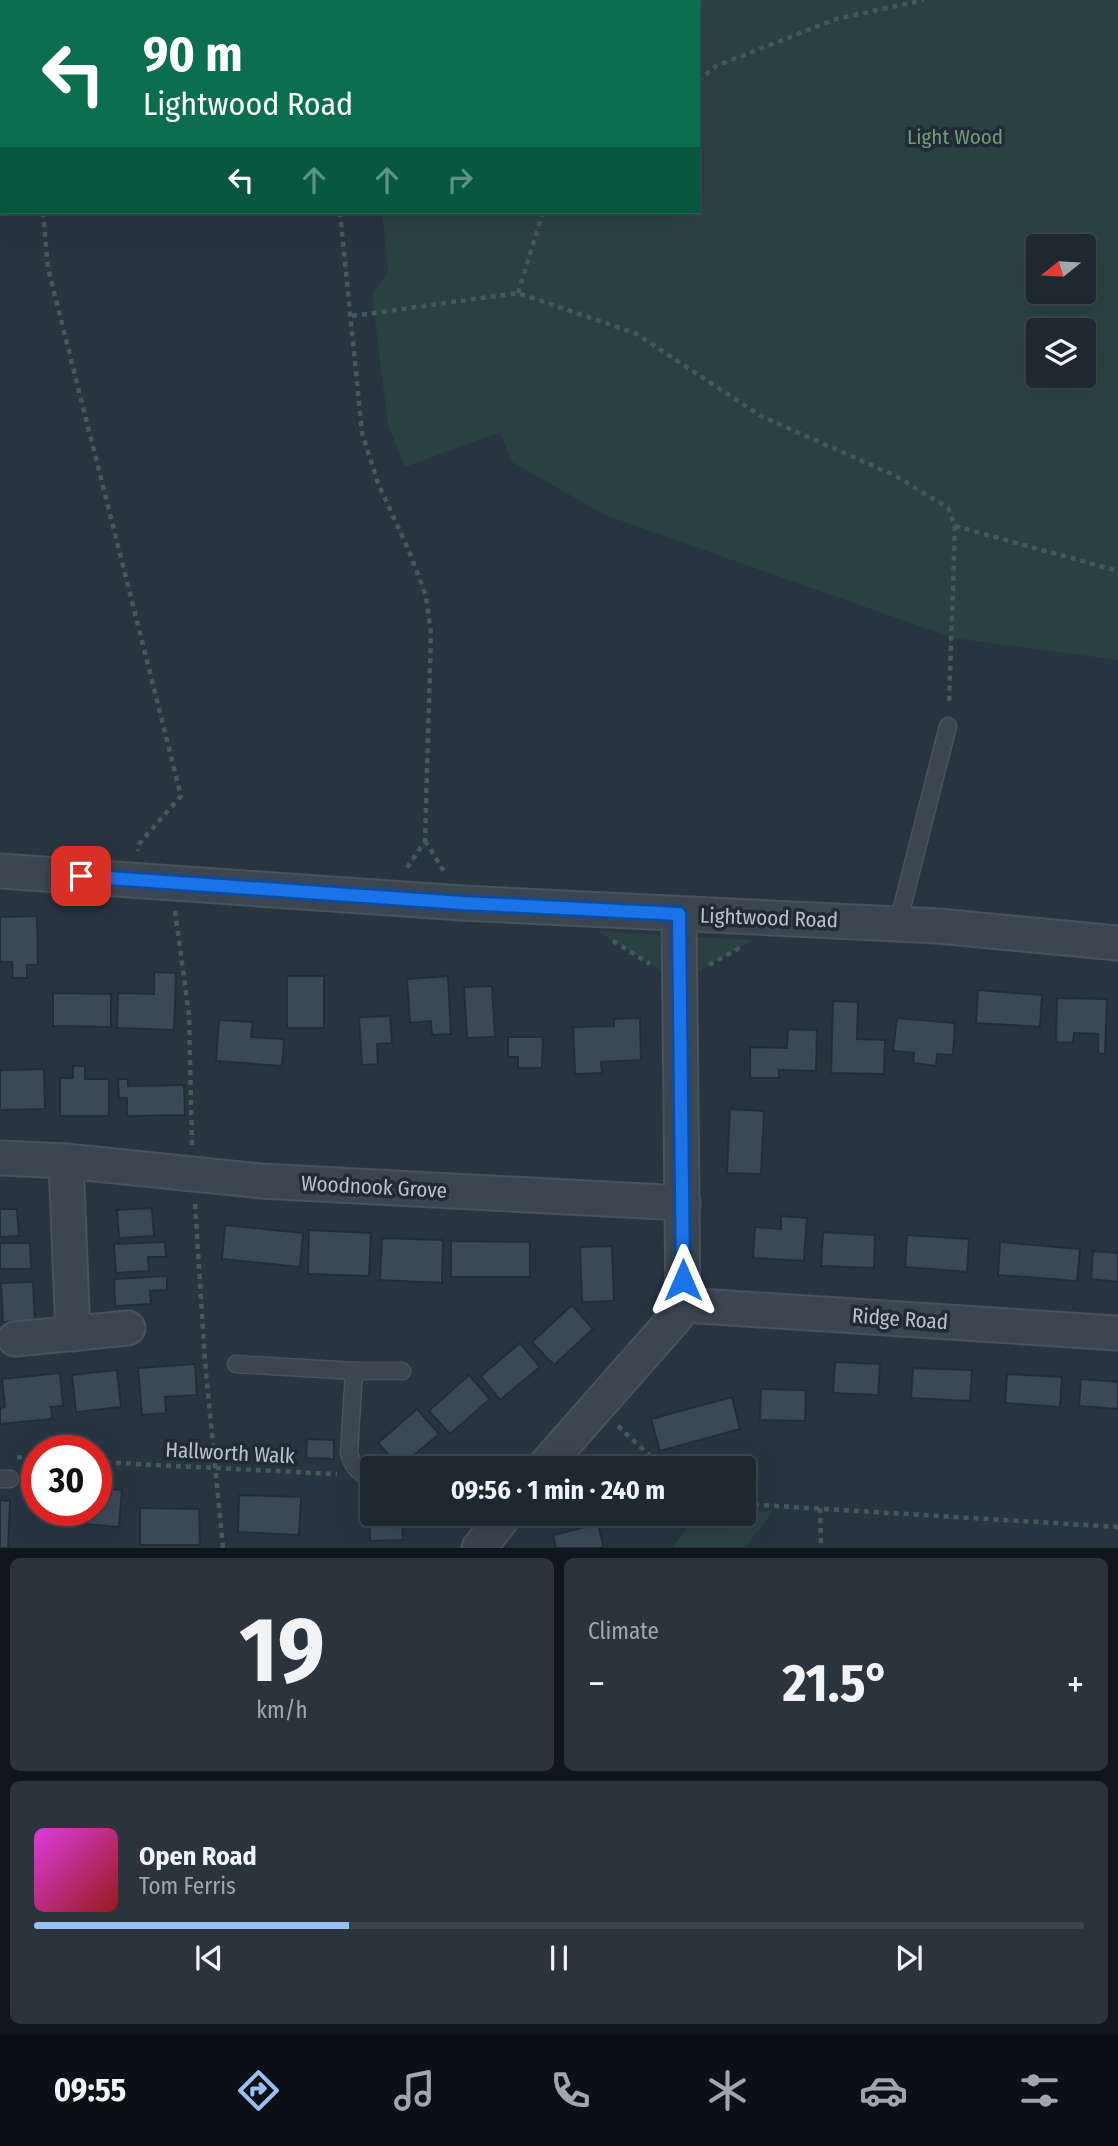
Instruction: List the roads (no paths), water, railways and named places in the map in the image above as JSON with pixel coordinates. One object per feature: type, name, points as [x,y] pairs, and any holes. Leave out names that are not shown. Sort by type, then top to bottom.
[{"type":"street","name":"Lightwood Road","points":[[0,871],[462,903],[898,923],[1118,943]]},
{"type":"street","points":[[554,1456],[676,1317],[683,1305],[679,914]]},
{"type":"street","name":"Woodnook Grove","points":[[0,1158],[66,1161],[261,1181],[683,1203]]},
{"type":"street","points":[[66,1161],[73,1334]]},
{"type":"street","name":"Ridge Road","points":[[683,1305],[1118,1333]]},
{"type":"street","points":[[15,1339],[128,1328]]},
{"type":"street","points":[[479,1548],[496,1526]]},
{"type":"lane","points":[[898,923],[948,726]]},
{"type":"lane","points":[[236,1364],[402,1371]]},
{"type":"lane","points":[[354,1371],[349,1453],[353,1466],[360,1471]]},
{"type":"park label","name":"Light Wood","points":[[955,137]]}]
